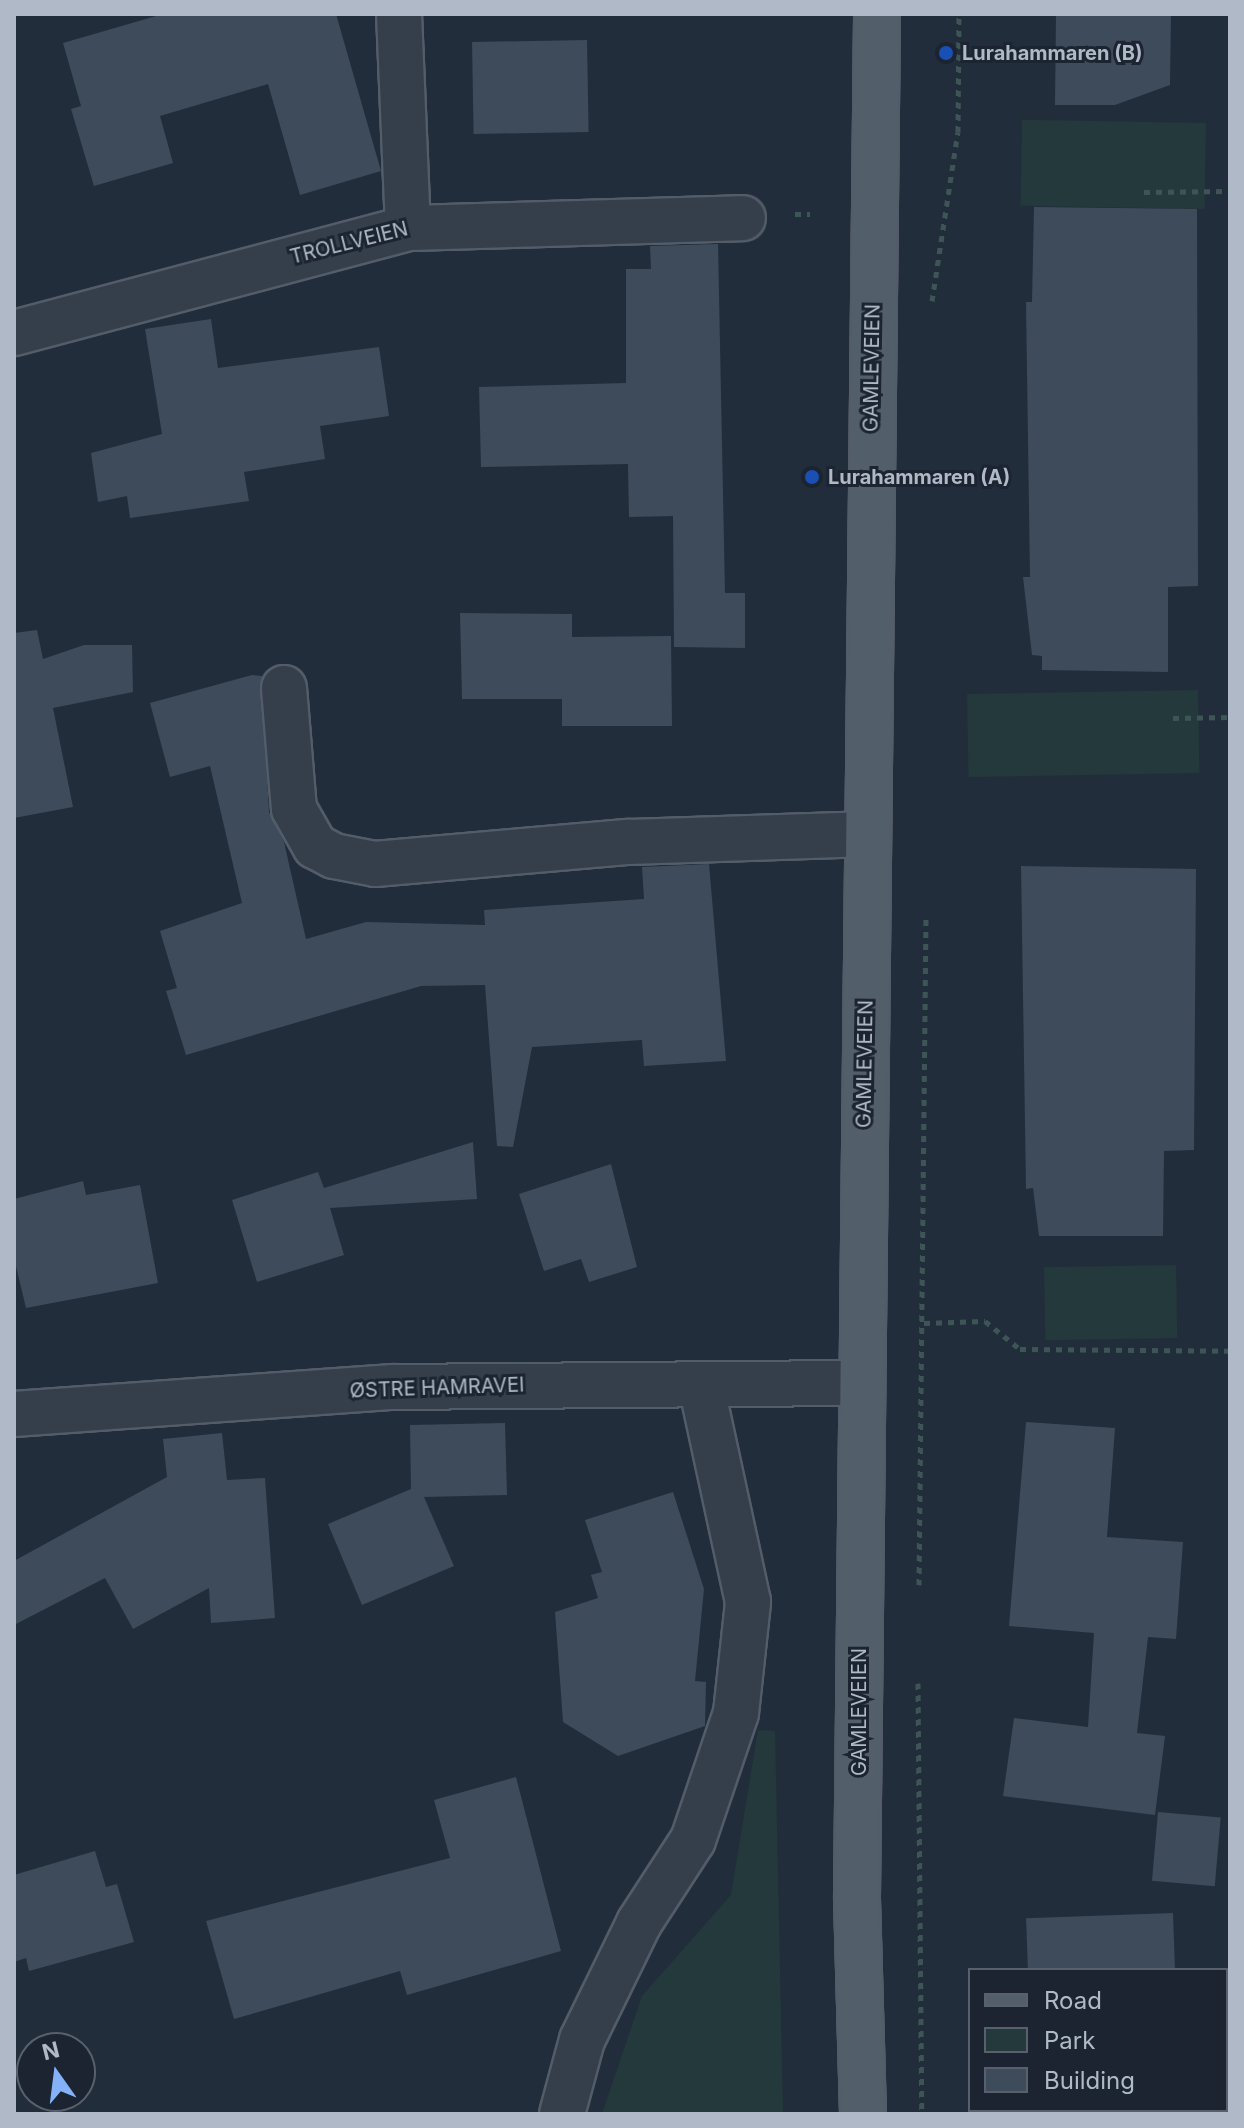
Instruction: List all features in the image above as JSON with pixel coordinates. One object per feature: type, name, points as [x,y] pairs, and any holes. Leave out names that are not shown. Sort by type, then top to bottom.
[{"type":"main road","name":"GAMLEVEIEN","points":[[863,2114],[861,1383],[877,14]]},
{"type":"street","points":[[399,14],[408,228]]},
{"type":"street","name":"TROLLVEIEN","points":[[14,333],[408,228],[743,218]]},
{"type":"street","points":[[284,688],[294,809],[315,846],[334,856],[375,864],[629,842],[868,834]]},
{"type":"street","name":"ØSTRE HAMRAVEI","points":[[14,1414],[392,1387],[861,1383]]},
{"type":"street","points":[[562,2114],[582,2040],[639,1923],[693,1840],[736,1713],[748,1602],[701,1384]]},
{"type":"path","points":[[929,313],[958,132],[959,14]]},
{"type":"path","points":[[1144,192],[1230,191]]},
{"type":"path","points":[[1173,718],[1230,717]]},
{"type":"path","points":[[919,1589],[926,909]]},
{"type":"path","points":[[924,1323],[985,1321],[1020,1349],[1230,1351]]},
{"type":"path","points":[[918,1668],[922,2114]]},
{"type":"green space","points":[[1022,120],[1206,123],[1204,209],[1021,206]]},
{"type":"green space","points":[[1198,690],[1199,773],[968,777],[967,694]]},
{"type":"green space","points":[[1176,1265],[1177,1338],[1045,1340],[1044,1267]]},
{"type":"green space","points":[[758,1730],[775,1731],[783,2114],[602,2114],[642,1996],[731,1895]]},
{"type":"building","points":[[163,14],[336,14],[381,171],[300,195],[268,84],[160,116],[173,163],[94,186],[71,109],[81,106],[63,43]]},
{"type":"building","points":[[1056,14],[1171,14],[1170,85],[1115,105],[1055,105]]},
{"type":"building","points":[[587,40],[589,132],[474,134],[472,42]]},
{"type":"building","points":[[1034,207],[1197,209],[1198,586],[1168,587],[1168,672],[1042,670],[1042,656],[1032,655],[1023,577],[1030,577],[1026,302],[1032,302]]},
{"type":"building","points":[[718,244],[725,593],[745,593],[745,648],[674,647],[673,516],[629,517],[628,464],[481,467],[479,387],[626,383],[626,269],[651,269],[650,246]]},
{"type":"building","points":[[211,319],[218,368],[379,347],[389,416],[320,426],[325,459],[244,472],[249,501],[130,518],[127,496],[98,502],[91,453],[162,434],[145,329]]},
{"type":"building","points":[[460,613],[572,614],[572,637],[671,636],[672,726],[562,726],[562,699],[462,699]]},
{"type":"building","points":[[37,630],[43,659],[84,645],[132,645],[133,692],[53,708],[73,807],[14,818],[14,633]]},
{"type":"building","points":[[252,675],[262,676],[269,812],[284,842],[306,939],[366,922],[485,925],[484,910],[644,899],[642,867],[709,864],[726,1061],[644,1066],[642,1040],[532,1047],[513,1147],[497,1146],[485,985],[421,986],[186,1055],[166,991],[177,988],[160,931],[242,903],[210,766],[170,777],[150,703]]},
{"type":"building","points":[[1021,866],[1196,869],[1194,1150],[1164,1151],[1163,1236],[1039,1236],[1033,1188],[1026,1189]]},
{"type":"building","points":[[473,1142],[477,1199],[330,1208],[344,1255],[257,1282],[232,1200],[318,1172],[324,1188]]},
{"type":"building","points":[[611,1164],[637,1267],[589,1282],[581,1259],[544,1271],[519,1194]]},
{"type":"building","points":[[83,1181],[86,1195],[140,1185],[158,1283],[26,1308],[14,1258],[14,1199]]},
{"type":"building","points":[[1026,1422],[1115,1428],[1107,1537],[1183,1542],[1176,1639],[1148,1637],[1137,1733],[1165,1736],[1155,1815],[1003,1796],[1014,1718],[1088,1727],[1094,1633],[1009,1626]]},
{"type":"building","points":[[505,1423],[507,1495],[424,1497],[454,1566],[362,1605],[328,1524],[411,1489],[410,1425]]},
{"type":"building","points":[[222,1433],[227,1480],[265,1478],[275,1618],[211,1623],[209,1588],[133,1629],[105,1578],[14,1625],[14,1561],[167,1477],[163,1439]]},
{"type":"building","points":[[673,1492],[704,1589],[695,1681],[706,1682],[705,1726],[618,1756],[563,1722],[555,1612],[598,1598],[591,1575],[602,1572],[585,1520]]},
{"type":"building","points":[[516,1777],[561,1951],[407,1995],[400,1971],[234,2019],[206,1921],[450,1858],[434,1800]]},
{"type":"building","points":[[1158,1812],[1221,1817],[1215,1886],[1152,1881]]},
{"type":"building","points":[[95,1851],[106,1887],[117,1884],[134,1942],[29,1971],[26,1958],[14,1962],[14,1875]]},
{"type":"building","points":[[1173,1913],[1175,1968],[1028,1968],[1026,1918]]},
{"type":"place","name":"Lurahammaren (B)","points":[[946,53]]},
{"type":"place","name":"Lurahammaren (A)","points":[[812,477]]}]
